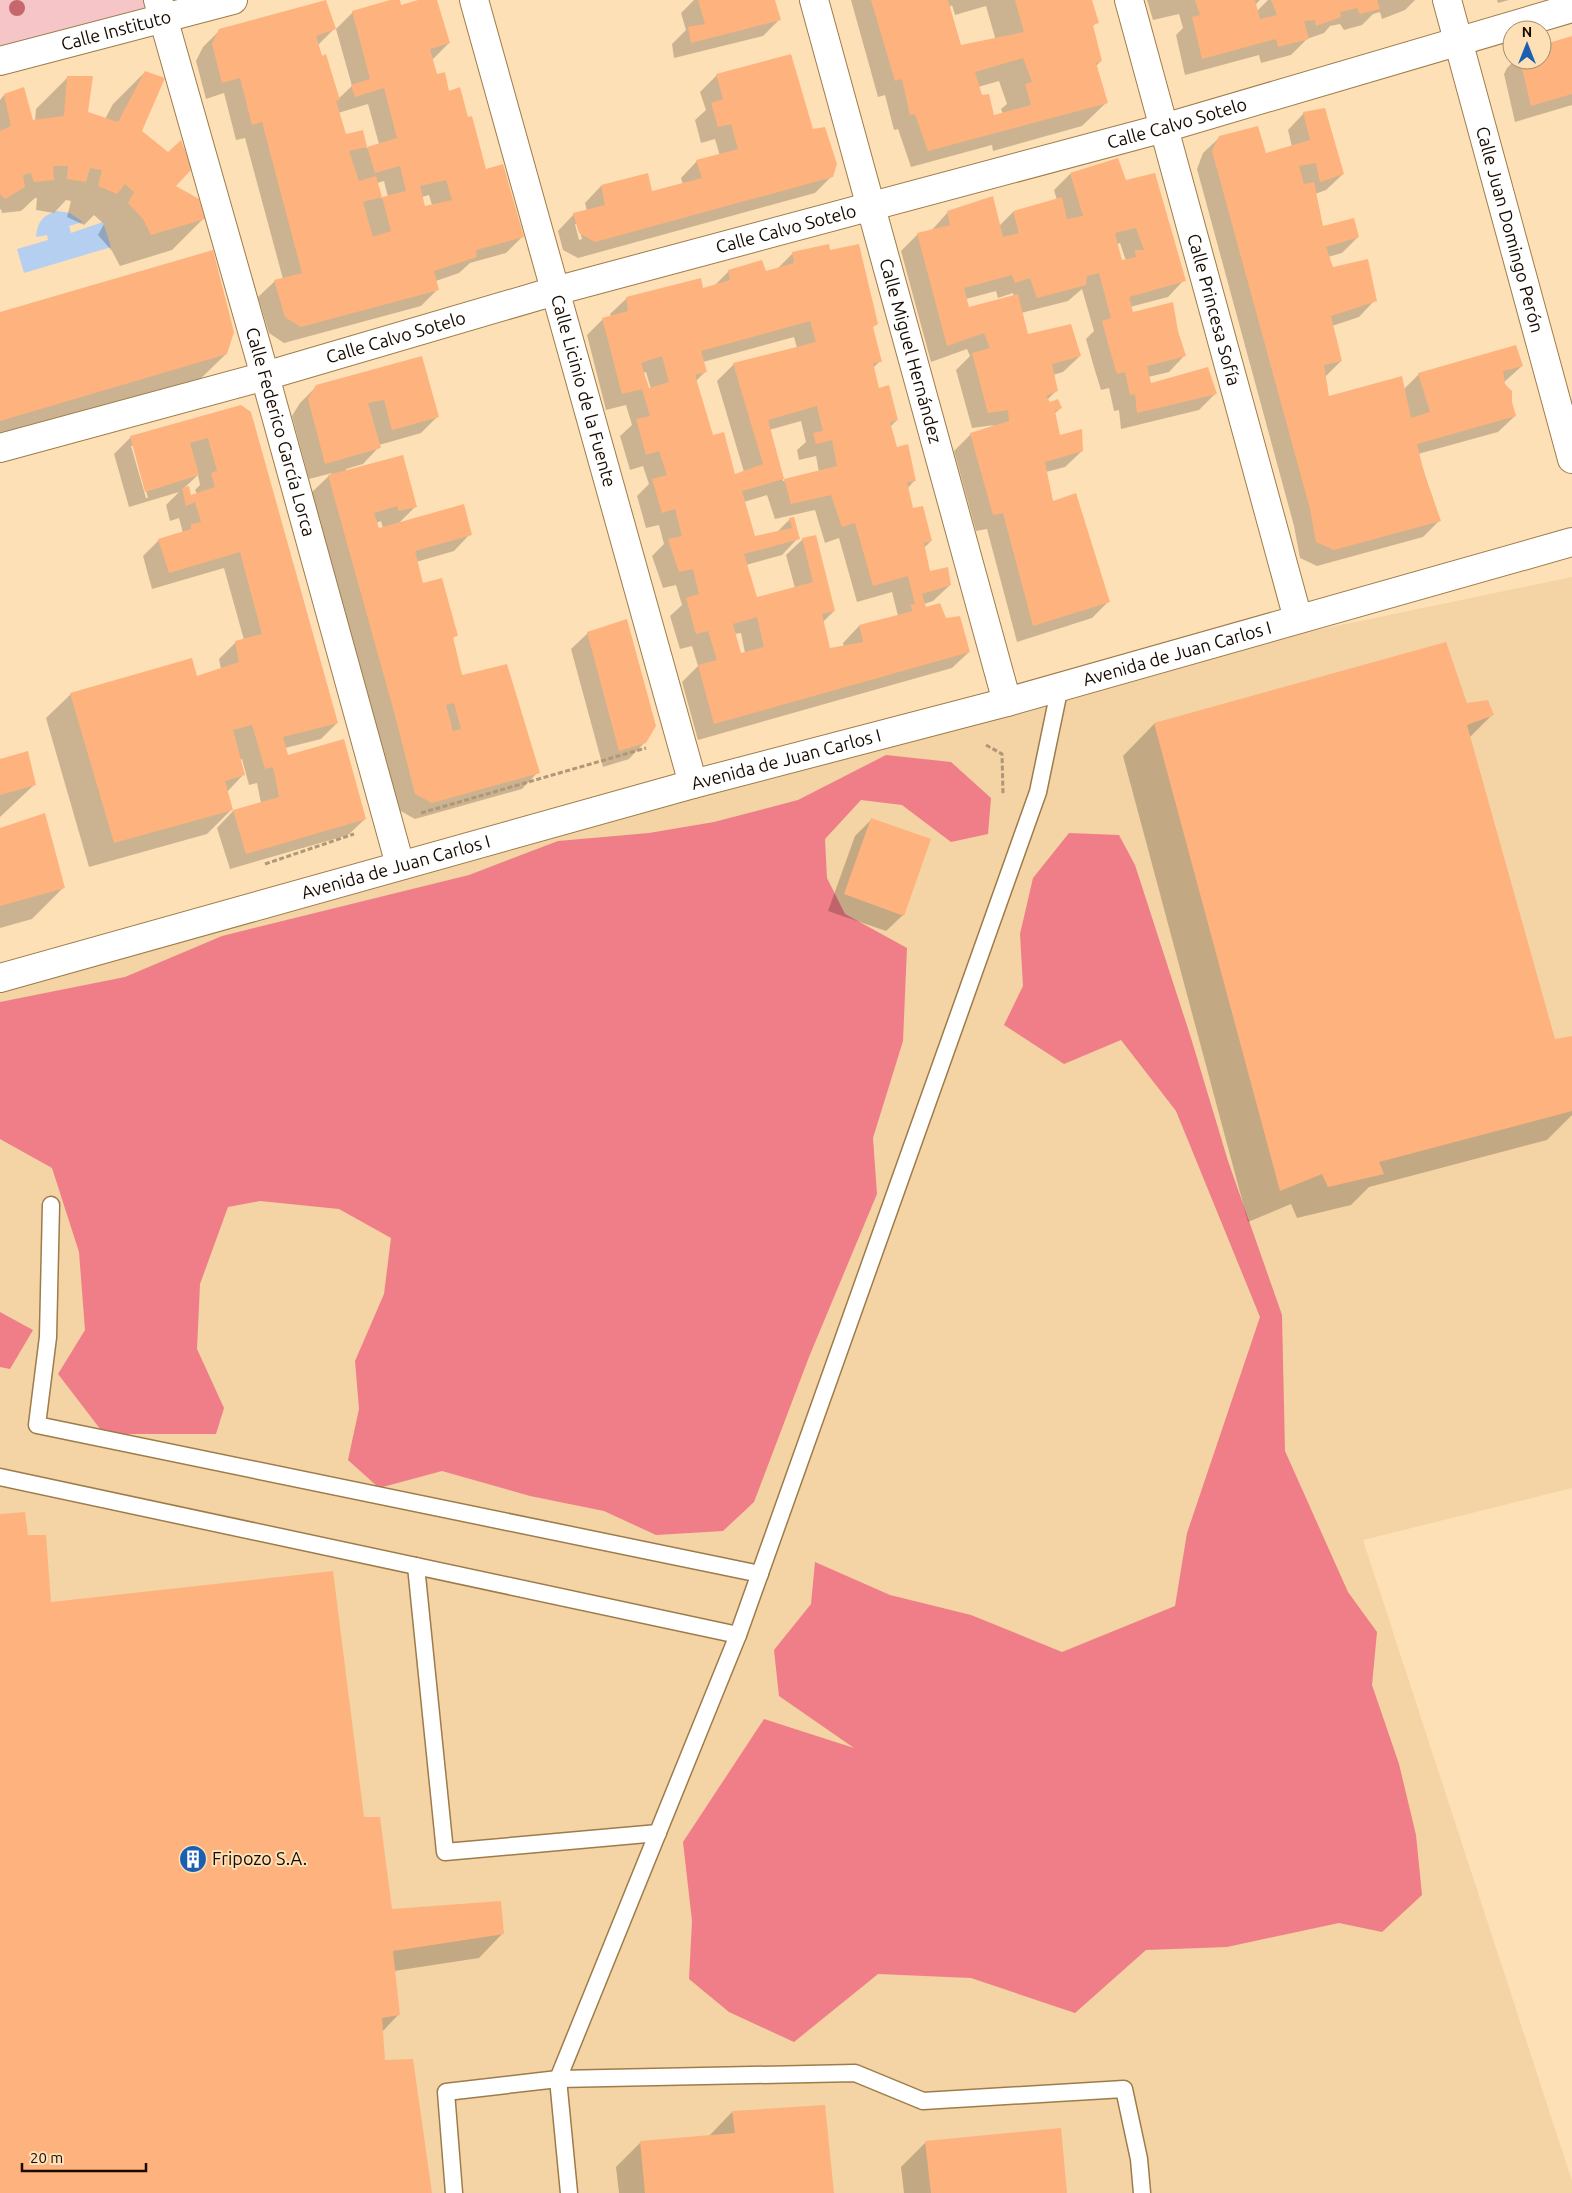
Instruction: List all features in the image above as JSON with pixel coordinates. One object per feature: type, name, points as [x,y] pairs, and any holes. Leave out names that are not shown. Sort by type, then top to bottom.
[{"type":"street","name":"Calle Instituto","points":[[0,61],[161,10],[233,0]]},
{"type":"street","name":"Calle Licinio de la Fuente","points":[[474,0],[693,784]]},
{"type":"street","name":"Calle Miguel Hernández","points":[[814,0],[1007,702]]},
{"type":"street","name":"Calle Princesa Sofía","points":[[1129,0],[1298,619]]},
{"type":"street","name":"Calle Juan Domingo Perón","points":[[1447,0],[1572,459]]},
{"type":"street","name":"Calle Calvo Sotelo","points":[[0,448],[266,376],[555,291],[1164,128],[1572,8]]},
{"type":"street","name":"Calle Federico García Lorca","points":[[161,10],[266,376],[400,865]]},
{"type":"street","name":"Avenida de Juan Carlos I","points":[[0,978],[693,784],[1007,702],[1572,542]]},
{"type":"lane","points":[[569,2193],[558,2079],[738,1635],[760,1574],[1038,792],[1060,686]]},
{"type":"lane","points":[[51,1204],[48,1337],[37,1425],[760,1574]]},
{"type":"lane","points":[[0,1477],[738,1635]]},
{"type":"lane","points":[[416,1566],[444,1852],[658,1833]]},
{"type":"lane","points":[[454,2193],[446,2092],[558,2079],[855,2073],[923,2101],[1124,2089],[1139,2159],[1142,2193]]},
{"type":"path","points":[[259,866],[388,822],[680,738]]},
{"type":"shaded area","points":[[0,0],[158,0],[164,20],[0,61]]},
{"type":"shaded area","points":[[1572,577],[1572,1488],[1363,1540],[1572,2181],[1572,2193],[0,2193],[0,978],[1086,678]]},
{"type":"shaded area","points":[[886,755],[951,762],[991,798],[988,834],[951,842],[902,805],[861,800],[825,839],[827,878],[845,914],[907,948],[903,1041],[873,1138],[877,1194],[809,1357],[754,1502],[723,1531],[656,1535],[604,1511],[530,1496],[442,1471],[379,1488],[348,1460],[359,1409],[355,1361],[384,1294],[391,1238],[339,1209],[260,1201],[228,1207],[200,1284],[197,1349],[224,1408],[216,1434],[104,1434],[58,1374],[85,1330],[79,1252],[52,1168],[0,1139],[0,1002],[125,977],[222,936],[469,875],[558,841],[649,833],[714,822],[798,800]]},
{"type":"shaded area","points":[[1069,833],[1119,835],[1135,865],[1191,1038],[1228,1161],[1282,1315],[1285,1451],[1348,1592],[1377,1632],[1372,1685],[1399,1764],[1416,1835],[1422,1895],[1382,1932],[1339,1923],[1227,1947],[1146,1950],[1075,2013],[971,1978],[878,1974],[794,2042],[729,2012],[689,1979],[692,1921],[683,1842],[764,1719],[854,1748],[779,1696],[774,1650],[811,1604],[815,1562],[890,1595],[971,1615],[1062,1652],[1175,1606],[1187,1533],[1260,1317],[1176,1111],[1121,1040],[1064,1064],[1004,1025],[1023,986],[1020,934],[1033,878]]},
{"type":"shaded area","points":[[0,1312],[33,1330],[10,1369],[0,1367]]},
{"type":"water","points":[[57,211],[70,213],[83,222],[69,226],[71,233],[103,222],[111,247],[24,273],[17,249],[48,240],[47,235],[36,237],[39,223],[44,217]]},
{"type":"building","points":[[326,0],[336,29],[316,36],[322,56],[326,54],[340,100],[336,101],[346,134],[363,130],[367,147],[397,138],[384,88],[355,97],[351,85],[370,79],[352,11],[390,0],[400,0],[401,5],[418,0],[437,0],[450,43],[430,49],[437,74],[445,72],[449,91],[460,87],[468,117],[472,116],[486,169],[503,164],[524,237],[476,250],[477,257],[434,271],[439,290],[301,327],[285,317],[274,280],[302,273],[262,122],[252,125],[240,78],[222,83],[212,44],[219,29]],"holes":[[[367,147],[375,173],[400,166],[406,191],[382,197],[376,176],[359,181],[349,151]],[[446,180],[452,200],[425,206],[420,186]],[[382,197],[391,231],[373,237],[363,202]]]},
{"type":"building","points":[[698,0],[775,0],[781,20],[691,43],[688,27],[705,24]]},
{"type":"building","points":[[871,0],[948,0],[961,45],[1024,32],[1015,0],[1092,0],[1099,23],[1093,25],[1102,61],[1096,63],[1108,103],[928,151],[915,114],[910,115],[902,79],[895,81]],"holes":[[[1023,58],[1032,82],[1025,84],[1031,105],[994,115],[989,94],[982,95],[975,72]]]},
{"type":"building","points":[[1195,0],[1255,0],[1260,19],[1277,15],[1271,0],[1377,0],[1380,9],[1360,14],[1357,8],[1340,12],[1341,17],[1316,26],[1315,20],[1304,21],[1309,39],[1278,47],[1276,39],[1202,59],[1192,17],[1200,15]]},
{"type":"building","points":[[1572,36],[1572,94],[1531,106],[1522,70],[1552,70],[1552,42]]},
{"type":"building","points":[[791,54],[813,129],[825,127],[837,164],[833,177],[595,242],[579,233],[573,213],[605,205],[601,185],[648,173],[652,191],[702,178],[696,160],[738,149],[731,124],[718,127],[711,103],[723,99],[716,74]]},
{"type":"building","points":[[145,71],[165,78],[142,131],[168,152],[181,140],[192,169],[176,186],[199,199],[205,219],[151,235],[143,219],[128,203],[134,192],[125,184],[117,194],[98,186],[102,170],[90,168],[86,182],[67,179],[68,166],[53,166],[54,180],[34,182],[31,173],[23,175],[25,187],[5,199],[0,194],[0,131],[11,126],[4,94],[24,87],[33,120],[64,116],[67,76],[93,76],[88,112],[118,122]]},
{"type":"building","points":[[1325,108],[1344,174],[1320,182],[1316,163],[1299,166],[1304,184],[1314,182],[1323,226],[1354,218],[1359,237],[1326,247],[1333,267],[1368,259],[1377,301],[1331,316],[1342,361],[1324,365],[1329,396],[1402,376],[1411,418],[1430,412],[1418,373],[1516,345],[1523,366],[1503,371],[1505,384],[1512,391],[1512,402],[1516,416],[1417,444],[1425,476],[1441,521],[1334,550],[1316,542],[1310,509],[1212,151],[1219,136],[1258,126],[1266,153],[1310,140],[1303,112]]},
{"type":"building","points":[[1118,158],[1126,180],[1155,173],[1186,281],[1129,297],[1133,312],[1173,302],[1178,331],[1186,356],[1147,366],[1151,383],[1208,367],[1217,394],[1137,413],[1135,394],[1130,395],[1125,372],[1117,374],[1109,347],[1102,321],[1111,318],[1099,273],[1087,276],[1086,285],[1037,298],[1030,278],[1015,283],[1012,275],[964,288],[969,307],[1018,294],[1028,334],[1071,324],[1081,356],[1052,364],[1058,391],[1046,396],[1050,402],[1058,399],[1062,408],[1055,411],[1060,435],[1082,429],[1083,451],[1045,462],[1053,501],[1076,493],[1110,602],[1033,626],[1003,513],[993,515],[970,433],[1009,421],[1008,410],[988,413],[972,353],[990,348],[984,333],[947,346],[917,233],[950,225],[947,211],[993,196],[1003,237],[1019,233],[1013,211],[1062,197],[1067,219],[1083,216],[1070,173]],"holes":[[[1136,228],[1144,250],[1135,250],[1136,257],[1122,260],[1115,233]]]},
{"type":"building","points":[[829,244],[830,250],[859,244],[878,324],[873,327],[882,362],[873,363],[879,388],[889,385],[898,420],[890,422],[897,447],[908,444],[916,481],[907,482],[913,508],[923,506],[932,541],[924,543],[930,571],[948,567],[951,585],[922,594],[926,607],[940,603],[946,618],[960,616],[970,652],[714,724],[698,665],[717,660],[708,631],[696,634],[686,598],[699,594],[693,569],[679,572],[668,539],[682,536],[675,509],[662,513],[652,479],[667,475],[659,451],[646,455],[636,419],[650,416],[642,389],[622,394],[602,318],[628,311],[626,297],[701,278],[703,288],[730,280],[728,270],[762,260],[766,271],[794,263],[792,252]],"holes":[[[810,321],[816,342],[733,363],[763,464],[735,474],[724,432],[713,435],[695,375],[707,372],[701,351]],[[662,356],[669,382],[649,388],[641,363]],[[817,406],[823,431],[813,433],[816,444],[832,440],[837,466],[784,479],[768,420]],[[784,479],[791,504],[831,495],[842,527],[855,523],[873,586],[908,576],[915,604],[910,605],[913,611],[859,625],[863,642],[830,648],[822,614],[835,611],[816,535],[802,538],[813,582],[757,597],[744,554],[800,539],[794,517],[789,518],[792,528],[755,536],[742,491]],[[757,617],[764,647],[741,653],[733,624]]]},
{"type":"building","points":[[213,250],[234,332],[227,354],[0,421],[0,312]]},
{"type":"building","points":[[422,356],[439,417],[392,430],[384,400],[368,403],[381,448],[325,464],[308,399],[316,385]]},
{"type":"building","points":[[241,405],[251,412],[338,723],[283,737],[288,755],[344,739],[366,819],[246,854],[233,810],[114,843],[70,693],[192,658],[197,676],[239,662],[235,641],[262,634],[240,552],[169,573],[158,539],[191,529],[191,524],[201,522],[195,502],[186,506],[182,488],[189,486],[191,495],[215,487],[211,473],[217,471],[208,438],[190,443],[199,475],[145,492],[130,436]],"holes":[[[252,725],[265,769],[273,767],[279,797],[233,810],[225,781],[245,775],[233,730]]]},
{"type":"building","points":[[403,455],[417,507],[399,511],[397,506],[374,513],[379,528],[464,504],[472,535],[415,551],[423,583],[442,578],[458,636],[453,637],[462,675],[507,664],[540,773],[432,803],[415,794],[328,475]],"holes":[[[454,703],[461,729],[453,731],[446,705]]]},
{"type":"building","points":[[627,619],[656,726],[646,743],[619,751],[587,632]]},
{"type":"building","points":[[1446,642],[1467,703],[1488,700],[1494,715],[1467,725],[1555,1039],[1572,1036],[1572,1111],[1379,1162],[1384,1174],[1328,1187],[1322,1174],[1280,1191],[1154,723]]},
{"type":"building","points":[[28,751],[36,785],[0,795],[0,759]]},
{"type":"building","points":[[45,813],[65,888],[0,906],[0,828]]},
{"type":"building","points":[[871,818],[931,839],[904,916],[844,894]]},
{"type":"building","name":"Fripozo S.A.","points":[[25,1512],[28,1535],[46,1535],[51,1602],[333,1571],[364,1817],[380,1817],[392,1909],[501,1901],[504,1934],[393,1951],[400,2015],[382,2018],[385,2060],[413,2059],[432,2193],[0,2193],[0,1514]]},
{"type":"building","points":[[825,2105],[834,2193],[645,2193],[640,2141],[735,2133],[732,2111]]},
{"type":"building","points":[[1061,2128],[1067,2193],[931,2193],[925,2141]]},
{"type":"place","name":"Fripozo S.A.","points":[[193,1859]]}]
